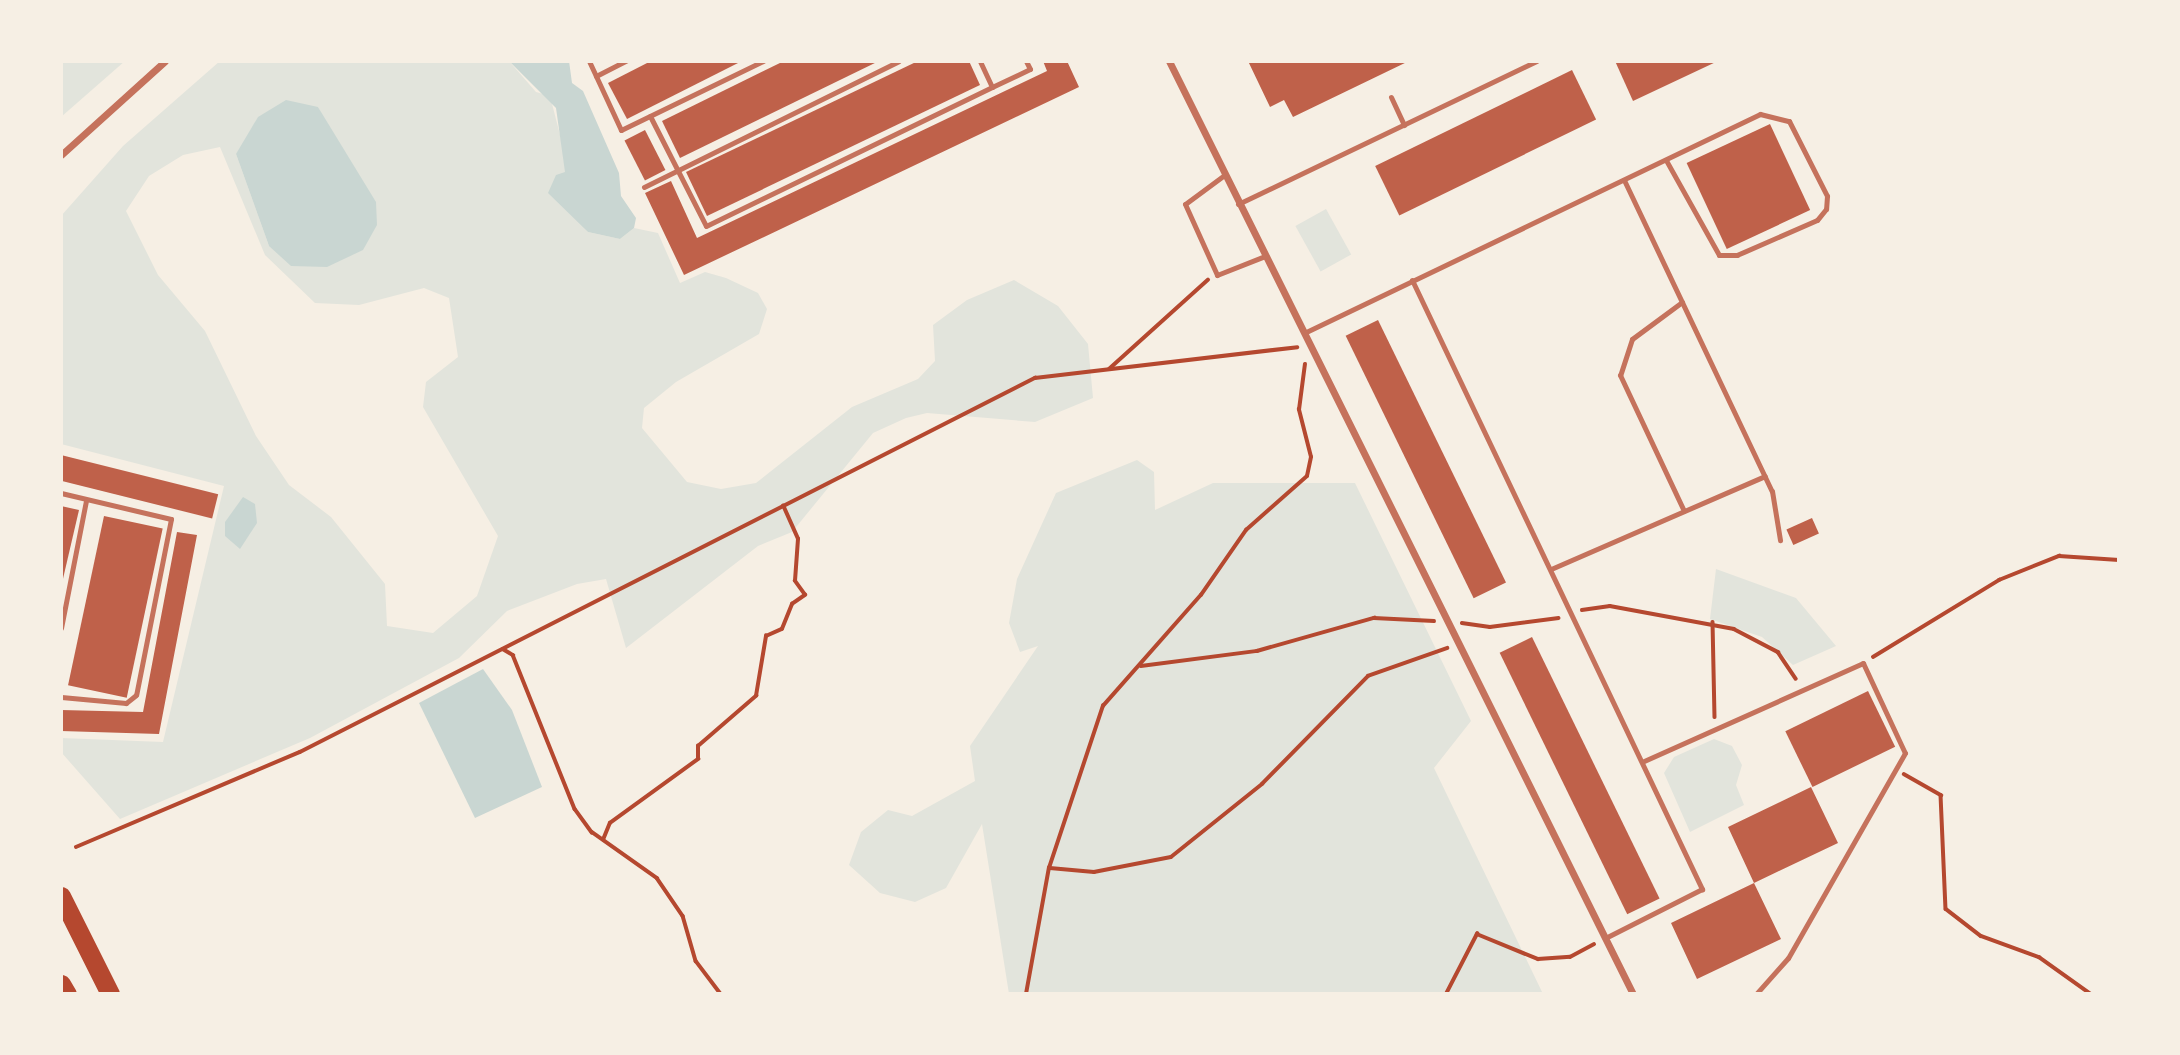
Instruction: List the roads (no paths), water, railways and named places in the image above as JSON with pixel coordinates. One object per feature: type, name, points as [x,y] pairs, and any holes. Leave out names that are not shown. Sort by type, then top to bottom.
[{"type":"highway","points":[[61,896],[110,994]]},
{"type":"highway","points":[[61,984],[66,994]]},
{"type":"street","points":[[61,155],[165,61]]},
{"type":"street","points":[[1170,61],[1223,176],[1633,994]]},
{"type":"lane","points":[[589,61],[621,130],[762,61]]},
{"type":"lane","points":[[596,76],[626,61]]},
{"type":"lane","points":[[644,187],[899,61]]},
{"type":"lane","points":[[980,61],[992,87]]},
{"type":"lane","points":[[650,116],[706,226],[1030,69],[1026,61]]},
{"type":"lane","points":[[1238,205],[1536,61]]},
{"type":"lane","points":[[1391,97],[1404,125]]},
{"type":"lane","points":[[1304,333],[1667,162],[1678,150],[1745,118],[1779,115],[1789,121],[1827,196],[1826,209],[1817,220],[1737,255],[1718,256],[1667,162]]},
{"type":"lane","points":[[1223,176],[1185,204],[1217,275],[1265,256]]},
{"type":"lane","points":[[1624,180],[1765,477],[1780,540]]},
{"type":"lane","points":[[1412,281],[1644,761],[1702,889],[1605,938]]},
{"type":"lane","points":[[1682,302],[1632,339],[1620,375],[1684,511]]},
{"type":"lane","points":[[1551,569],[1765,477]]},
{"type":"lane","points":[[61,493],[171,519],[136,695],[127,703],[61,697]]},
{"type":"lane","points":[[61,628],[86,499]]},
{"type":"lane","points":[[1644,761],[1863,663],[1905,753],[1788,958],[1756,994]]}]
